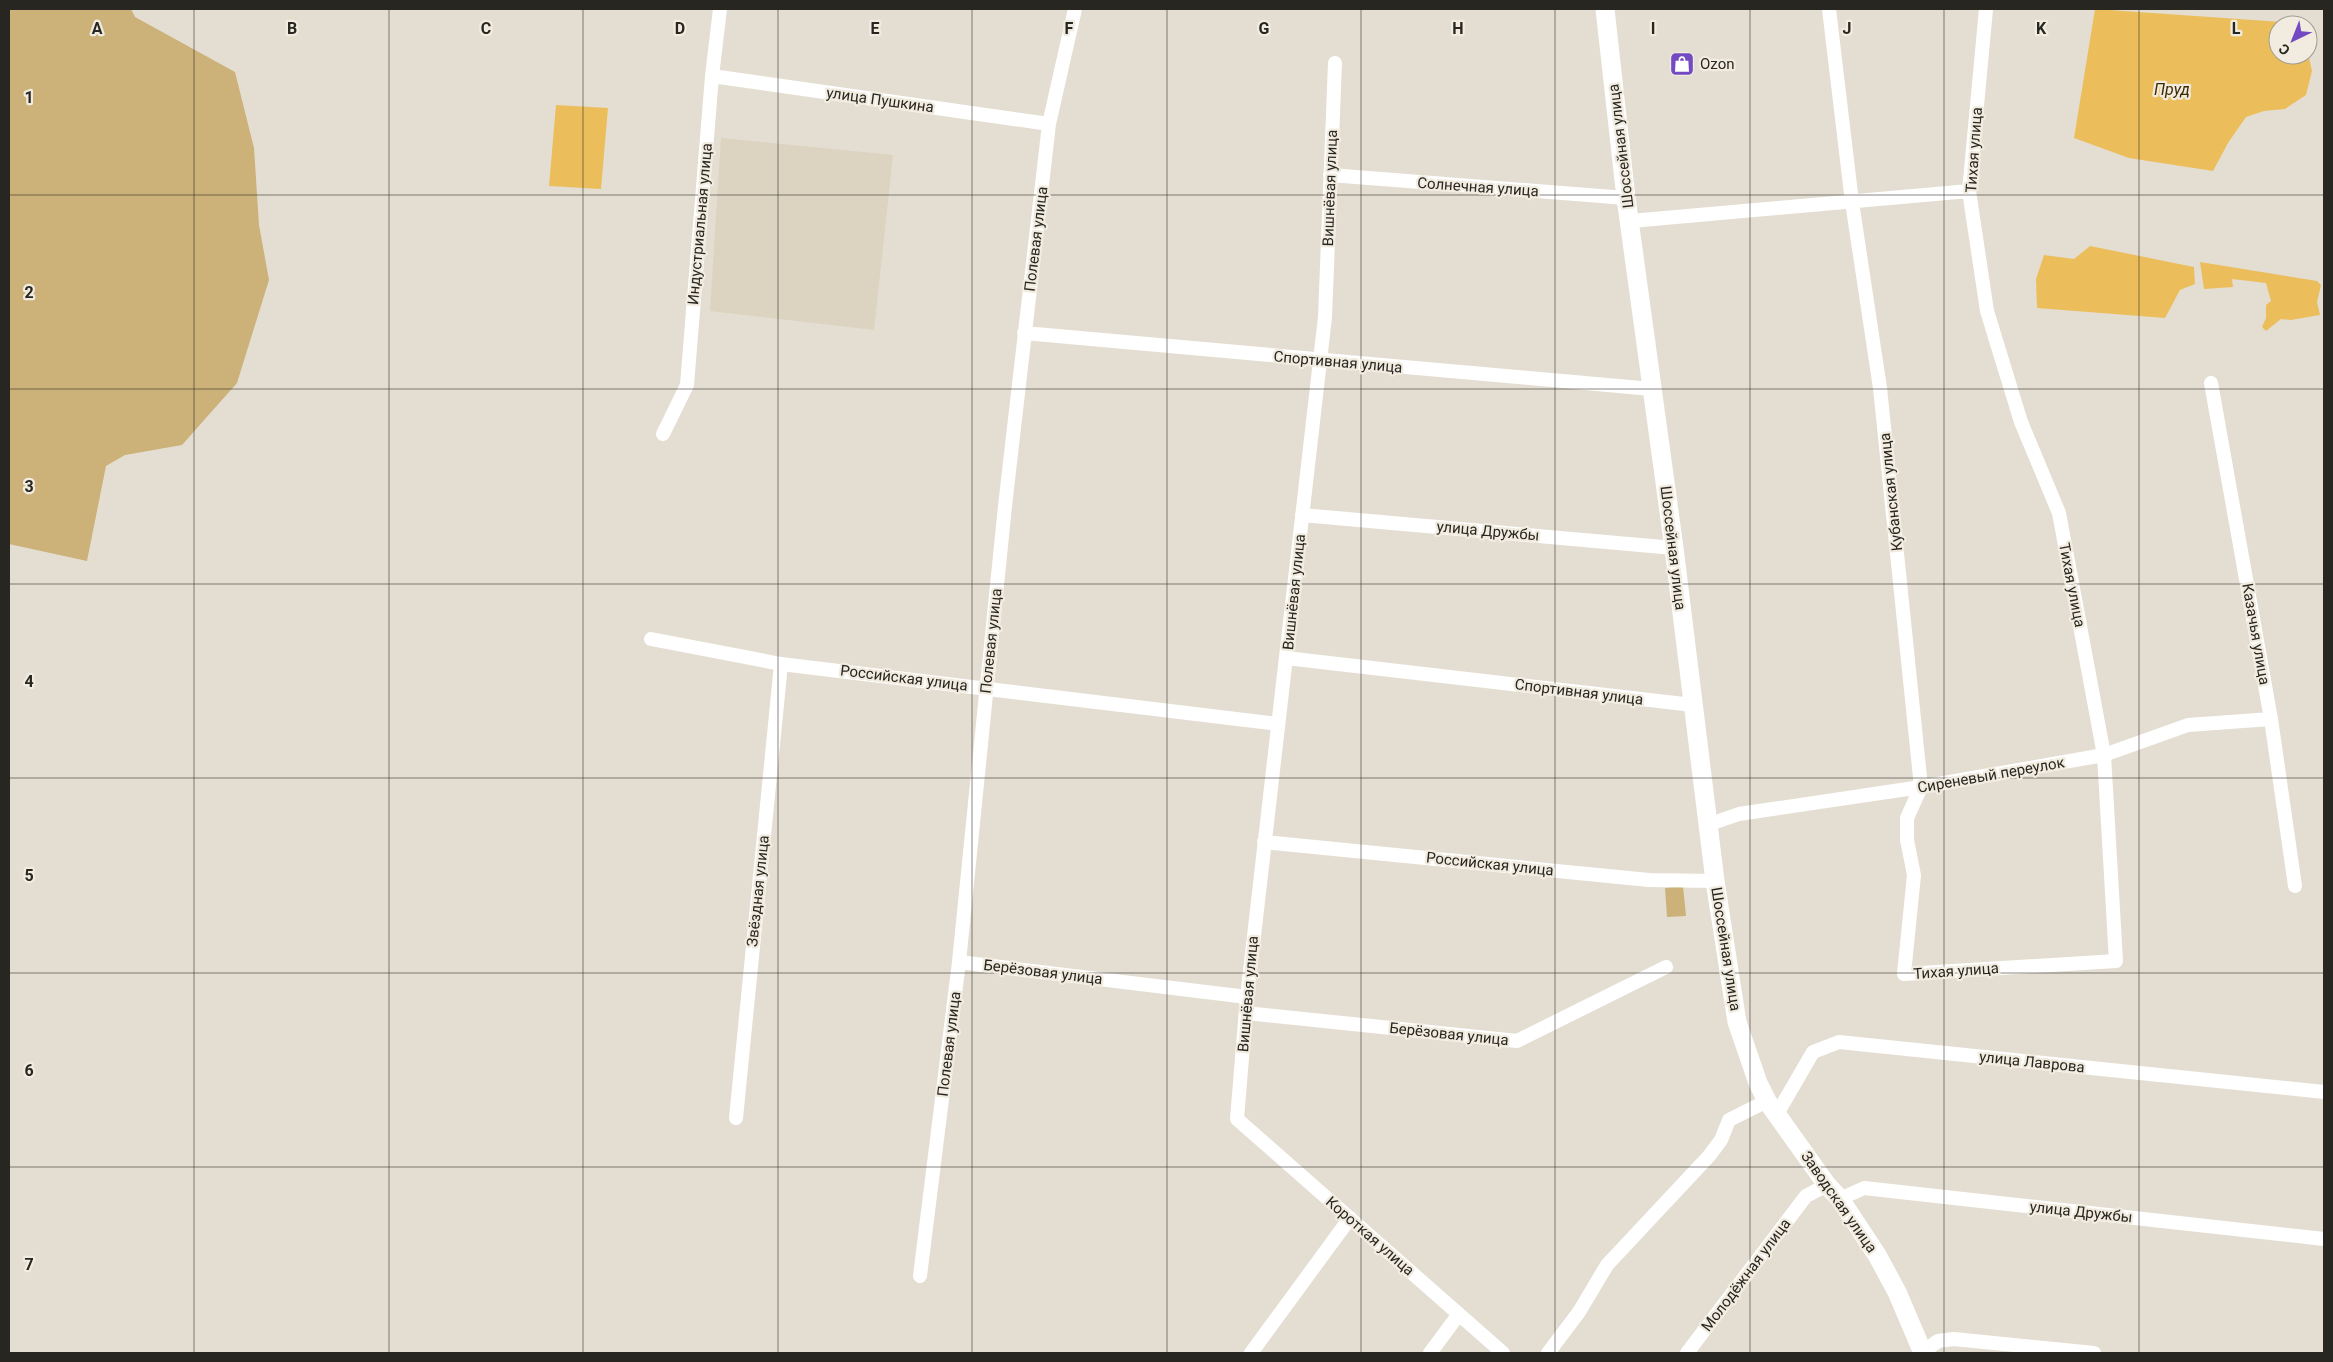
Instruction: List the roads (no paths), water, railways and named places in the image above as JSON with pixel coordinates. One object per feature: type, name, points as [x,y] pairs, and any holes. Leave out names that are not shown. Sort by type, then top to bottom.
[{"type":"main road","name":"Шоссейная улица","points":[[1605,9],[1626,198],[1631,221],[1674,548],[1693,706],[1710,824],[1715,880],[1737,1022],[1758,1083]]},
{"type":"main road","name":"Заводская улица","points":[[1758,1083],[1772,1108],[1827,1185],[1840,1199],[1877,1255],[1897,1292],[1923,1353]]},
{"type":"street","name":"Индустриальная улица","points":[[663,434],[687,385],[712,76],[720,9]]},
{"type":"street","name":"Полевая улица","points":[[920,1276],[959,962],[1024,334],[1049,124],[1075,9]]},
{"type":"street","name":"Кубанская улица","points":[[1829,9],[1852,202],[1880,388],[1922,787]]},
{"type":"street","name":"Тихая улица","points":[[1922,787],[1907,818],[1907,840],[1914,876],[1904,974],[2116,961],[2104,755],[2059,514],[2021,422],[1987,311],[1970,191],[1986,9]]},
{"type":"street","name":"Вишнёвая улица","points":[[1237,1119],[1247,997],[1264,842],[1321,361],[1335,63]]},
{"type":"street","name":"улица Пушкина","points":[[712,76],[1049,124]]},
{"type":"street","name":"Солнечная улица","points":[[1330,175],[1626,198]]},
{"type":"street","points":[[1631,221],[1970,191]]},
{"type":"street","name":"Спортивная улица","points":[[1024,334],[1652,390]]},
{"type":"street","name":"Казачья улица","points":[[2211,383],[2271,719],[2295,886]]},
{"type":"street","name":"улица Дружбы","points":[[1302,515],[1674,548]]},
{"type":"street","name":"Российская улица","points":[[651,639],[781,664],[1278,724]]},
{"type":"street","name":"Спортивная улица","points":[[1286,658],[1693,706]]},
{"type":"street","name":"Звёздная улица","points":[[736,1118],[781,664]]},
{"type":"street","name":"Сиреневый переулок","points":[[1710,824],[1739,814],[1922,787],[2104,755],[2188,726],[2271,719]]},
{"type":"street","name":"Российская улица","points":[[1264,842],[1649,880],[1715,880]]},
{"type":"street","name":"Берёзовая улица","points":[[959,962],[1247,997]]},
{"type":"street","name":"Берёзовая улица","points":[[1246,1013],[1517,1041],[1666,967]]},
{"type":"street","name":"улица Лаврова","points":[[1772,1108],[1813,1052],[1838,1042],[2324,1092]]},
{"type":"street","points":[[1548,1353],[1580,1312],[1607,1265],[1716,1147],[1729,1120],[1772,1108]]},
{"type":"street","name":"Короткая улица","points":[[1237,1119],[1504,1353]]},
{"type":"street","name":"Молодёжная улица","points":[[1687,1353],[1806,1196],[1827,1185]]},
{"type":"street","name":"улица Дружбы","points":[[1840,1199],[1864,1188],[2324,1239]]},
{"type":"street","points":[[1251,1353],[1350,1218]]},
{"type":"street","points":[[1430,1353],[1459,1314]]},
{"type":"street","points":[[1923,1353],[1938,1341],[1954,1339],[2094,1353]]},
{"type":"water","name":"Пруд","points":[[2095,9],[2268,21],[2268,65],[2311,65],[2312,71],[2306,95],[2285,109],[2264,111],[2246,117],[2228,143],[2213,171],[2129,158],[2074,138]]},
{"type":"water","points":[[556,105],[608,108],[601,189],[549,186]]},
{"type":"water","points":[[2090,246],[2194,267],[2195,284],[2180,290],[2165,318],[2037,308],[2036,279],[2044,255],[2074,259]]},
{"type":"water","points":[[2200,262],[2317,281],[2321,285],[2317,302],[2320,315],[2291,320],[2281,319],[2266,331],[2262,327],[2266,318],[2266,305],[2271,301],[2266,283],[2232,279],[2233,287],[2204,289]]},
{"type":"place","name":"Ozon","points":[[1682,64]]}]
